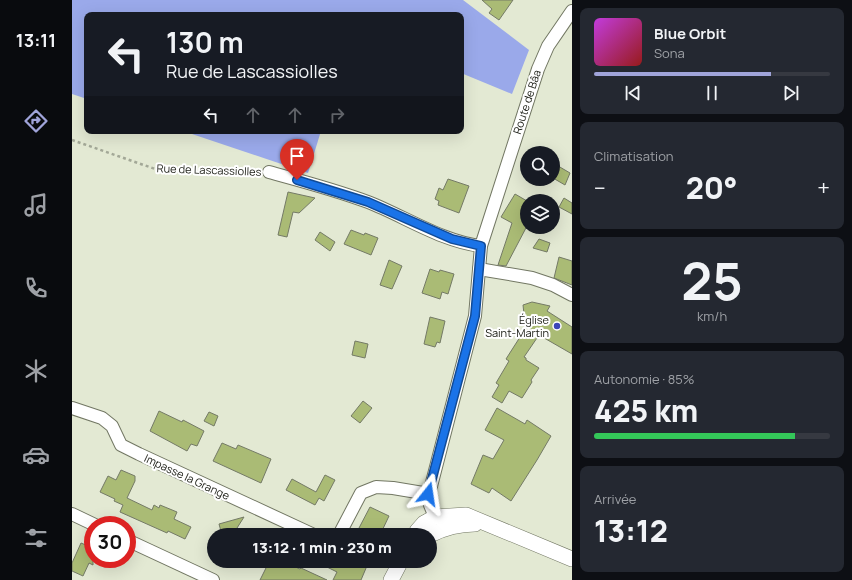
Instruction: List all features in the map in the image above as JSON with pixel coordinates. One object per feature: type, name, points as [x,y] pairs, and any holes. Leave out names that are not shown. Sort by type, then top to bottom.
[{"type":"street","name":"Route de Bâa","points":[[428,494],[475,316],[481,246],[538,69],[548,46],[572,11]]},
{"type":"street","name":"Rue de Lascassiolles","points":[[269,172],[311,183],[368,202],[452,239],[481,246]]},
{"type":"street","points":[[479,269],[532,278],[553,285],[572,295]]},
{"type":"street","name":"Impasse la Grange","points":[[72,408],[102,418],[112,426],[121,445],[138,454],[299,528]]},
{"type":"street","points":[[343,528],[361,493],[376,487],[393,488],[428,494],[436,527]]},
{"type":"street","points":[[72,514],[84,520]]},
{"type":"street","points":[[420,528],[424,523],[436,527],[464,524],[486,524],[572,559]]},
{"type":"street","points":[[136,544],[207,579]]},
{"type":"street","points":[[391,580],[397,568]]},
{"type":"path","name":"Rue de Lascassiolles","points":[[72,140],[158,170],[235,170],[269,172]]},
{"type":"shaded area","points":[[72,0],[463,0],[529,50],[512,94],[464,74],[464,12],[84,12],[84,98],[72,94]]},
{"type":"shaded area","points":[[192,134],[320,134],[308,173]]},
{"type":"building","points":[[482,0],[513,0],[499,20],[489,13],[492,9]]},
{"type":"building","points":[[560,167],[570,173],[565,185],[560,182]]},
{"type":"building","points":[[448,179],[469,186],[459,213],[438,205],[439,201],[435,199],[439,188],[443,190]]},
{"type":"building","points":[[288,192],[315,198],[299,213],[293,212],[287,237],[278,235]]},
{"type":"building","points":[[515,194],[520,197],[520,234],[523,234],[506,266],[498,265],[512,223],[501,217]]},
{"type":"building","points":[[564,198],[572,203],[572,214],[560,208]]},
{"type":"building","points":[[351,230],[378,238],[371,255],[344,244]]},
{"type":"building","points":[[320,232],[335,242],[330,251],[315,240]]},
{"type":"building","points":[[539,239],[550,243],[547,252],[533,248]]},
{"type":"building","points":[[559,257],[572,261],[572,285],[554,278]]},
{"type":"building","points":[[389,260],[402,266],[392,289],[380,285]]},
{"type":"building","points":[[430,269],[454,274],[448,294],[442,292],[440,299],[422,293]]},
{"type":"building","points":[[532,302],[550,306],[547,311],[572,327],[572,354],[539,335],[524,357],[526,360],[539,368],[531,380],[532,382],[522,398],[509,391],[502,403],[492,397],[499,385],[496,383],[509,361],[506,359],[529,323],[524,314],[523,305]]},
{"type":"building","points":[[430,317],[445,321],[440,343],[437,342],[435,347],[424,344]]},
{"type":"building","points":[[355,341],[368,344],[365,358],[352,355]]},
{"type":"building","points":[[363,401],[372,408],[360,423],[351,416]]},
{"type":"building","points":[[497,408],[525,424],[527,420],[551,436],[511,501],[492,488],[489,493],[471,484],[483,455],[493,459],[504,440],[485,430]]},
{"type":"building","points":[[159,411],[182,422],[183,420],[204,431],[197,446],[191,444],[187,451],[150,431]]},
{"type":"building","points":[[209,412],[218,416],[214,426],[204,421]]},
{"type":"building","points":[[222,443],[236,449],[238,445],[271,459],[261,483],[213,461]]},
{"type":"building","points":[[121,470],[135,476],[135,481],[127,498],[152,510],[154,505],[159,508],[160,505],[177,512],[174,519],[191,527],[185,539],[136,519],[136,516],[129,516],[120,512],[123,505],[114,501],[115,499],[100,492],[108,476],[116,480]]},
{"type":"building","points":[[325,475],[335,480],[324,501],[319,498],[315,505],[286,490],[292,479],[316,492]]},
{"type":"building","points":[[370,507],[389,516],[383,528],[359,528]]},
{"type":"building","points":[[244,517],[237,528],[220,528],[219,524]]},
{"type":"building","points":[[81,543],[84,544],[84,568],[87,568],[83,576],[72,571],[72,563]]},
{"type":"building","points":[[266,568],[301,568],[327,580],[260,580]]},
{"type":"building","points":[[329,568],[366,568],[361,580],[333,580],[337,572]]},
{"type":"place","name":"Église Saint-Martin","points":[[557,326]]},
{"type":"route","points":[[297,180],[311,183],[368,202],[452,239],[481,246],[475,316],[428,494]]}]
